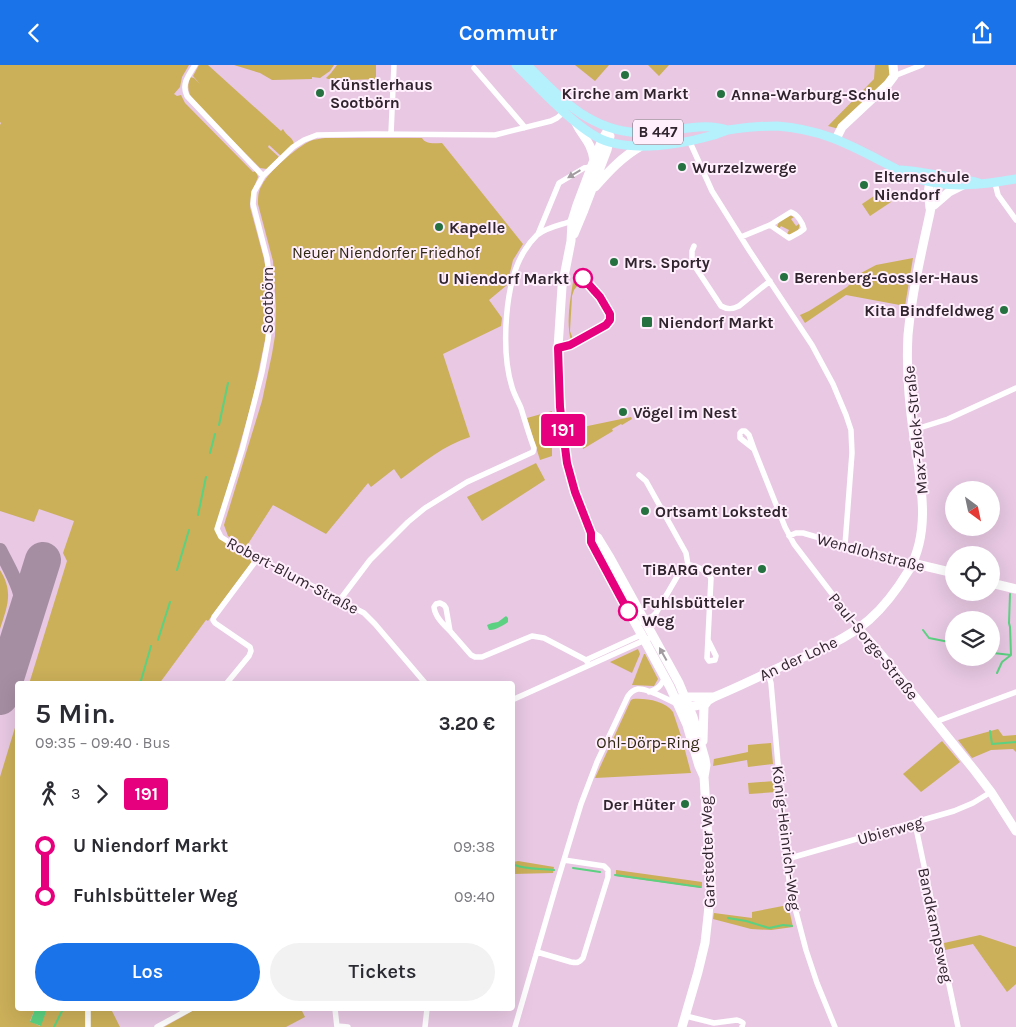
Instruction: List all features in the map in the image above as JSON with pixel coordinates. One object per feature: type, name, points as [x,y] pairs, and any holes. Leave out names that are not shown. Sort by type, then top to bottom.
[{"type":"main road","name":"B 447","points":[[516,65],[576,123],[606,141],[652,147],[714,135],[727,130]]},
{"type":"main road","points":[[836,139],[842,127],[888,84],[894,76],[893,65]]},
{"type":"main road","name":"B 447","points":[[527,66],[570,107],[609,128],[648,133],[707,127],[727,130],[776,126],[809,131],[836,139],[911,176],[963,185],[1016,179]]},
{"type":"main road","points":[[576,123],[589,143],[592,151],[592,164]]},
{"type":"main road","name":"Garstedter Weg","points":[[609,128],[610,136],[592,164],[572,221],[571,241],[563,277],[559,318],[560,407],[567,463],[575,492],[591,533],[591,542],[636,625],[648,635],[685,697],[703,749],[706,765],[704,777],[711,884],[703,951],[682,1027]]},
{"type":"main road","name":"Garstedter Weg","points":[[571,241],[590,193],[606,141]]},
{"type":"main road","points":[[590,193],[617,163],[641,146]]},
{"type":"main road","name":"B 447","points":[[934,180],[966,179],[982,183]]},
{"type":"main road","name":"Max-Zelck-Straße","points":[[912,563],[919,544],[923,517],[908,383],[908,334],[914,285],[930,208],[937,196],[934,180]]},
{"type":"main road","points":[[930,208],[949,192],[963,185]]},
{"type":"main road","name":"Garstedter Weg","points":[[591,533],[598,538],[645,621],[648,635],[686,725],[704,777]]},
{"type":"main road","name":"Wendlohstraße","points":[[912,563],[945,571]]},
{"type":"main road","name":"An der Lohe","points":[[690,707],[699,706],[710,699],[829,645],[858,628],[870,620],[884,605],[897,589],[912,563]]},
{"type":"main road","points":[[1000,585],[1016,589]]},
{"type":"main road","name":"Paul-Sorge-Straße","points":[[858,628],[975,771],[1016,831]]},
{"type":"main road","name":"An der Lohe","points":[[676,700],[685,697],[710,699]]},
{"type":"main road","name":"Garstedter Weg","points":[[703,749],[704,707],[710,699]]},
{"type":"main road","points":[[676,700],[690,707]]},
{"type":"street","points":[[195,65],[185,82],[184,90],[187,96],[263,176]]},
{"type":"street","points":[[391,134],[394,65]]},
{"type":"street","points":[[894,76],[922,65]]},
{"type":"street","points":[[474,68],[524,128]]},
{"type":"street","name":"Sootbörn","points":[[220,535],[218,529],[242,450],[262,372],[268,340],[271,314],[270,274],[252,205],[254,191],[263,176],[293,147],[310,138],[326,135],[495,135],[555,119],[564,112]]},
{"type":"street","points":[[689,140],[712,191],[805,333],[838,395],[850,427],[852,453],[844,545]]},
{"type":"street","points":[[538,235],[559,183],[592,164]]},
{"type":"street","points":[[994,183],[998,195],[1016,220]]},
{"type":"street","points":[[741,237],[770,225],[791,212],[803,224],[804,229],[788,238],[770,225]]},
{"type":"street","points":[[339,601],[370,560],[408,522],[425,508],[467,481],[532,453],[534,448],[512,388],[507,361],[507,313],[515,271],[525,249],[538,235],[550,228],[572,221]]},
{"type":"street","points":[[694,246],[692,262],[724,308],[734,308],[770,281]]},
{"type":"street","points":[[913,430],[948,419],[1016,388]]},
{"type":"street","name":"Paul-Sorge-Straße","points":[[754,449],[789,535],[799,552],[858,628]]},
{"type":"street","points":[[640,475],[646,481],[686,553],[688,565]]},
{"type":"street","name":"Wendlohstraße","points":[[789,535],[803,533],[912,563]]},
{"type":"street","name":"Robert-Blum-Straße","points":[[220,535],[232,544],[364,613],[423,681]]},
{"type":"street","points":[[228,681],[249,656],[250,647],[213,620],[258,558]]},
{"type":"street","points":[[636,625],[656,613],[681,570],[688,565],[695,566],[707,573],[711,578],[708,640]]},
{"type":"street","points":[[450,631],[475,657],[490,655],[532,636],[544,638],[588,663]]},
{"type":"street","points":[[515,699],[648,635]]},
{"type":"street","name":"König-Heinrich-Weg","points":[[768,673],[772,683],[790,889],[817,983],[835,1027]]},
{"type":"street","points":[[649,692],[662,685],[665,677]]},
{"type":"street","points":[[515,1027],[585,793],[628,696],[636,689],[640,689],[676,700]]},
{"type":"street","points":[[934,722],[1016,692]]},
{"type":"street","name":"Ubierweg","points":[[787,859],[960,809],[991,793]]},
{"type":"street","name":"Bandkampsweg","points":[[915,823],[958,1027]]},
{"type":"street","points":[[537,952],[576,963],[583,958],[608,877],[608,870],[604,865],[564,860]]},
{"type":"street","points":[[88,1011],[88,1027]]},
{"type":"street","points":[[157,1027],[186,1011]]},
{"type":"street","points":[[335,1011],[336,1027],[348,1027]]},
{"type":"street","points":[[425,1027],[427,1011]]},
{"type":"street","points":[[686,1016],[714,1023],[737,1020],[743,1023],[742,1027]]},
{"type":"street","points":[[722,1022],[730,1027]]},
{"type":"green space","points":[[0,65],[189,65],[182,77],[180,87],[174,94],[177,96],[181,95],[185,103],[253,172],[256,171],[258,177],[251,195],[250,207],[267,276],[265,340],[253,398],[216,529],[217,534],[254,559],[161,681],[30,681],[67,561],[63,553],[74,521],[39,509],[34,522],[0,511]]},
{"type":"green space","points":[[199,65],[208,65],[281,131],[283,129],[292,140],[294,144],[281,156],[269,145],[268,147],[279,157],[267,169],[260,168],[193,101],[188,84],[190,77],[200,84],[193,76]]},
{"type":"green space","points":[[234,65],[334,65],[330,71],[320,78],[272,80],[260,73]]},
{"type":"green space","points":[[337,65],[376,65],[376,79],[348,80],[326,78]]},
{"type":"green space","points":[[575,65],[609,65],[595,81]]},
{"type":"green space","points":[[648,65],[669,65],[659,76]]},
{"type":"green space","points":[[875,65],[895,65],[897,70],[839,129],[828,126],[874,79]]},
{"type":"green space","name":"Neuer Niendorfer Friedhof","points":[[325,138],[422,138],[428,143],[442,143],[523,244],[513,260],[507,285],[489,300],[502,318],[501,326],[443,354],[470,437],[460,440],[443,450],[401,479],[394,469],[371,487],[368,483],[326,534],[273,505],[246,547],[228,536],[224,525],[262,401],[275,336],[276,308],[273,261],[258,204],[258,195],[265,179],[291,154],[310,141]]},
{"type":"green space","points":[[883,190],[891,202],[870,216],[862,204]]},
{"type":"green space","points":[[789,215],[794,217],[791,219],[796,226],[799,224],[799,229],[796,232],[787,234],[789,230],[781,226],[779,229],[777,227],[779,222]]},
{"type":"green space","points":[[913,258],[905,306],[846,295],[805,323],[800,315],[847,287],[861,273],[876,265]]},
{"type":"green space","points":[[573,282],[578,285],[572,296],[570,331],[573,339],[571,341],[570,334],[569,319]]},
{"type":"green space","points":[[552,411],[552,456],[540,460],[527,418]]},
{"type":"green space","points":[[631,417],[632,419],[612,429],[613,431],[583,449],[578,428]]},
{"type":"green space","points":[[536,463],[545,480],[482,521],[467,497]]},
{"type":"green space","points":[[0,570],[7,585],[8,599],[0,629]]},
{"type":"green space","points":[[638,649],[640,654],[632,673],[610,662]]},
{"type":"green space","points":[[644,654],[658,679],[654,686],[632,685]]},
{"type":"green space","name":"Ohl-Dörp-Ring","points":[[633,699],[655,701],[670,708],[682,739],[691,773],[595,778]]},
{"type":"green space","points":[[15,728],[15,1011],[34,1011],[30,1021],[40,1026],[46,1011],[85,1011],[85,1027],[0,1027],[0,777]]},
{"type":"green space","points":[[998,729],[1003,736],[1016,735],[1016,752],[1013,749],[991,750],[972,758],[958,740]]},
{"type":"green space","points":[[942,741],[960,762],[921,792],[903,774]]},
{"type":"green space","name":"Ohl-Dörp-Ring","points":[[771,743],[773,764],[748,767],[747,760],[713,766],[714,759],[748,752],[748,745]]},
{"type":"green space","points":[[775,781],[776,792],[749,794],[748,783]]},
{"type":"green space","points":[[515,862],[554,867],[553,873],[515,874]]},
{"type":"green space","points":[[616,870],[702,882],[702,888],[616,876]]},
{"type":"green space","points":[[788,905],[793,927],[771,930],[751,929],[713,919],[714,913],[752,918],[752,912]]},
{"type":"green space","points":[[980,935],[1016,947],[1016,984],[1007,992],[973,944],[945,950],[944,943]]},
{"type":"green space","points":[[90,1011],[112,1011],[120,1027],[90,1027]]},
{"type":"green space","points":[[192,1011],[302,1011],[305,1017],[286,1027],[164,1027]]},
{"type":"shaded area","points":[[506,616],[508,622],[496,629],[489,630],[487,625],[498,622]]},
{"type":"shaded area","points":[[34,1011],[46,1011],[41,1026],[30,1022]]},
{"type":"waterway","points":[[219,425],[228,383]]},
{"type":"waterway","points":[[210,453],[215,434]]},
{"type":"waterway","points":[[198,515],[206,477]]},
{"type":"waterway","points":[[177,570],[189,530]]},
{"type":"waterway","points":[[997,673],[1002,662],[1011,655],[1010,594]]},
{"type":"waterway","points":[[158,640],[170,602]]},
{"type":"waterway","points":[[923,630],[929,638],[945,641]]},
{"type":"waterway","points":[[141,681],[151,646]]},
{"type":"waterway","points":[[1000,654],[1011,655]]},
{"type":"waterway","points":[[990,731],[992,744],[1016,742]]},
{"type":"waterway","points":[[515,865],[554,870]]},
{"type":"waterway","points":[[573,868],[600,872]]},
{"type":"waterway","points":[[615,875],[700,887]]},
{"type":"waterway","points":[[728,918],[769,928],[783,925],[792,926]]},
{"type":"waterway","points":[[54,1027],[62,1011]]},
{"type":"taxiway","points":[[0,550],[17,584],[22,602],[22,621],[16,645]]},
{"type":"runway","points":[[0,697],[43,560]]},
{"type":"bus line","name":"191","points":[[583,278],[600,297],[611,319],[610,322],[570,345],[558,348],[560,407],[567,463],[575,492],[591,533],[591,542],[628,611]]},
{"type":"place","name":"Kirche am Markt","points":[[625,75]]},
{"type":"place","name":"Künstlerhaus Sootbörn","points":[[320,93]]},
{"type":"place","name":"Anna-Warburg-Schule","points":[[721,94]]},
{"type":"place","name":"Wurzelzwerge","points":[[682,167]]},
{"type":"place","name":"Elternschule Niendorf","points":[[864,185]]},
{"type":"place","name":"Kapelle","points":[[439,227]]},
{"type":"place","name":"Mrs. Sporty","points":[[614,262]]},
{"type":"place","name":"Berenberg-Gossler-Haus","points":[[784,277]]},
{"type":"place","name":"U Niendorf Markt","points":[[583,278]]},
{"type":"place","name":"Kita Bindfeldweg","points":[[1004,310]]},
{"type":"place","name":"Niendorf Markt","points":[[647,322]]},
{"type":"place","name":"Vögel im Nest","points":[[623,412]]},
{"type":"place","name":"Ortsamt Lokstedt","points":[[645,511]]},
{"type":"place","name":"TiBARG Center","points":[[762,569]]},
{"type":"place","name":"Fuhlsbütteler Weg","points":[[628,611]]},
{"type":"place","name":"Der Hüter","points":[[685,804]]}]
